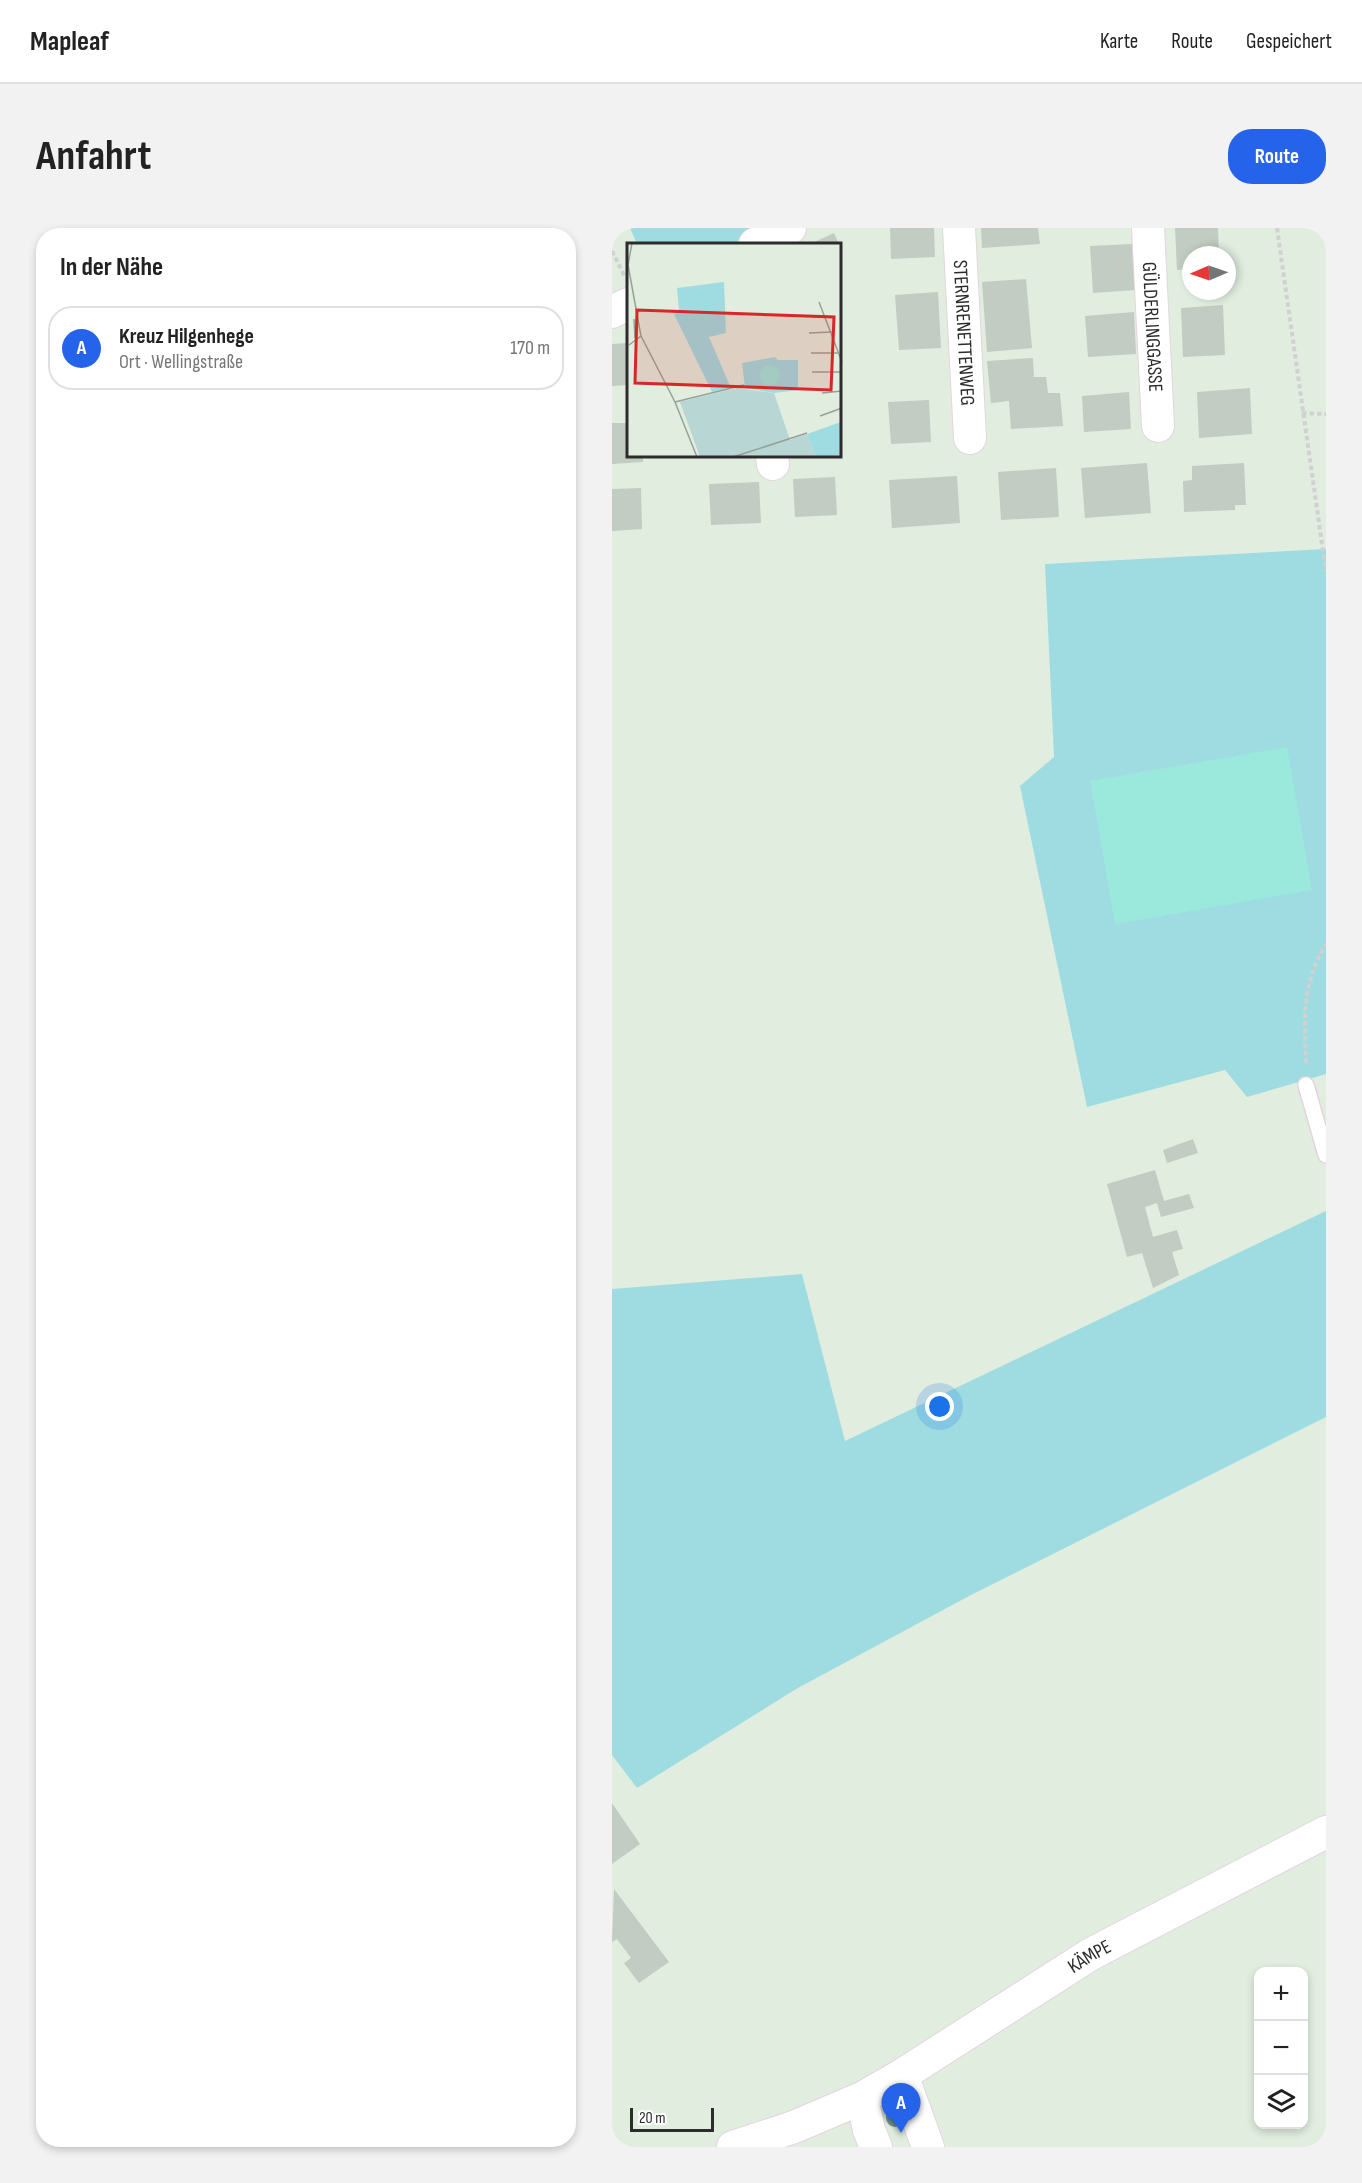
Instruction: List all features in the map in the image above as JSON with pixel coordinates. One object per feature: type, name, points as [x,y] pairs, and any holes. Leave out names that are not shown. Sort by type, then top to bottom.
[{"type":"street","points":[[761,243],[790,228]]},
{"type":"street","name":"STERNRENETTENWEG","points":[[959,228],[970,438]]},
{"type":"street","name":"GÜLDERLINGGASSE","points":[[1148,228],[1158,426]]},
{"type":"street","points":[[612,312],[627,294]]},
{"type":"street","name":"KÄMPE","points":[[733,2147],[794,2127],[862,2098],[902,2075],[1091,1954],[1326,1832]]},
{"type":"street","points":[[902,2075],[928,2147]]},
{"type":"street","points":[[862,2098],[869,2130],[876,2147]]},
{"type":"lane","points":[[1306,1085],[1326,1155]]},
{"type":"path","points":[[1277,228],[1326,572]]},
{"type":"path","points":[[612,251],[627,290]]},
{"type":"path","points":[[1302,413],[1326,414]]},
{"type":"path","points":[[1306,1085],[1305,995],[1315,961],[1326,944]]},
{"type":"shaded area","points":[[630,228],[768,228],[733,243],[637,243]]},
{"type":"shaded area","points":[[1326,549],[1326,1074],[1247,1097],[1225,1070],[1087,1107],[1020,786],[1054,757],[1045,564]]},
{"type":"shaded area","points":[[1287,747],[1312,890],[1115,924],[1090,781]]},
{"type":"shaded area","points":[[1326,1211],[1326,1417],[969,1596],[796,1689],[637,1788],[612,1755],[612,1289],[802,1274],[845,1441]]},
{"type":"building","points":[[890,228],[934,228],[935,257],[891,259]]},
{"type":"building","points":[[981,228],[1038,228],[1040,244],[982,248]]},
{"type":"building","points":[[1175,228],[1218,228],[1219,246],[1182,246],[1182,270],[1177,270]]},
{"type":"building","points":[[834,233],[839,243],[812,243]]},
{"type":"building","points":[[1133,244],[1136,290],[1093,293],[1090,246]]},
{"type":"building","points":[[1026,279],[1032,348],[987,352],[982,282]]},
{"type":"building","points":[[938,292],[941,348],[899,350],[895,295]]},
{"type":"building","points":[[1223,305],[1225,355],[1183,357],[1181,308]]},
{"type":"building","points":[[1134,312],[1136,354],[1088,357],[1085,316]]},
{"type":"building","points":[[627,343],[627,385],[612,386],[612,344]]},
{"type":"building","points":[[1033,358],[1034,377],[1046,377],[1048,393],[1060,393],[1063,426],[1011,429],[1009,401],[991,403],[987,361]]},
{"type":"building","points":[[1250,388],[1252,434],[1199,438],[1197,392]]},
{"type":"building","points":[[1129,392],[1131,429],[1084,432],[1082,396]]},
{"type":"building","points":[[929,400],[931,442],[891,444],[888,402]]},
{"type":"building","points":[[612,423],[627,423],[627,458],[643,458],[643,462],[612,464]]},
{"type":"building","points":[[1147,463],[1151,513],[1085,518],[1081,468]]},
{"type":"building","points":[[1244,463],[1246,505],[1235,505],[1235,510],[1184,512],[1183,481],[1192,480],[1192,466]]},
{"type":"building","points":[[1056,468],[1059,517],[1001,520],[998,472]]},
{"type":"building","points":[[957,476],[960,523],[892,528],[889,480]]},
{"type":"building","points":[[835,477],[837,515],[795,517],[793,479]]},
{"type":"building","points":[[759,482],[761,523],[711,525],[709,484]]},
{"type":"building","points":[[641,488],[642,529],[612,531],[612,489]]},
{"type":"building","points":[[1193,1139],[1198,1153],[1167,1163],[1163,1150]]},
{"type":"building","points":[[1155,1170],[1164,1201],[1189,1194],[1194,1208],[1161,1217],[1157,1203],[1145,1207],[1153,1237],[1177,1230],[1183,1249],[1172,1252],[1179,1275],[1153,1288],[1142,1253],[1127,1257],[1107,1184]]},
{"type":"building","points":[[612,1803],[640,1844],[612,1864]]},
{"type":"building","points":[[614,1889],[669,1962],[639,1983],[624,1963],[631,1958],[617,1939],[612,1942]]},
{"type":"place","name":"Kreuz Hilgenhege","points":[[901,2133]]}]
